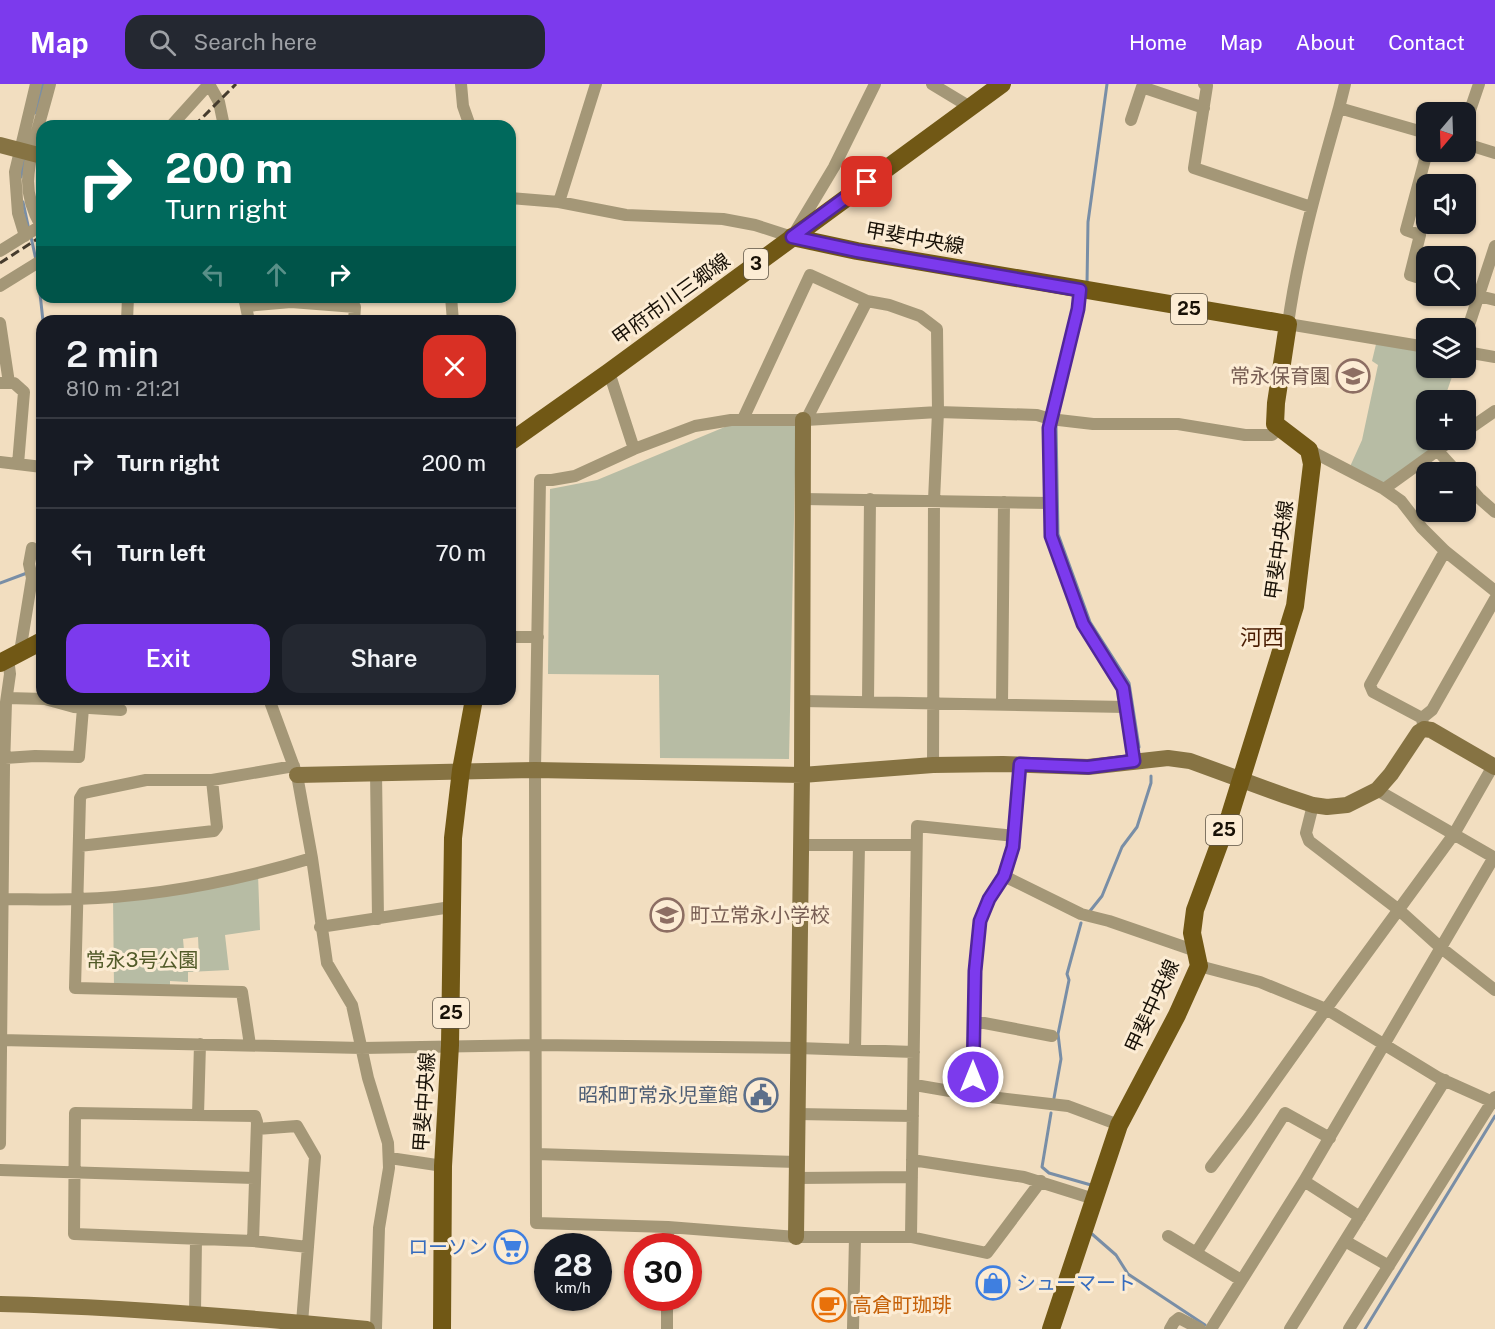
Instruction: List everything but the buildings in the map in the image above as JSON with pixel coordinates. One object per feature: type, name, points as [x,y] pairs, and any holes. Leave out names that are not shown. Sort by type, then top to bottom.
[{"type":"main road","name":"甲府市川三郷線","points":[[516,438],[1002,84]]},
{"type":"main road","name":"甲斐中央線","points":[[792,237],[857,251],[1084,291],[1288,324]]},
{"type":"main road","points":[[1288,324],[1275,424],[1309,450]]},
{"type":"main road","name":"甲斐中央線","points":[[1051,1329],[1119,1125],[1177,1015],[1197,959],[1192,933],[1195,910],[1241,780],[1295,606],[1312,464],[1309,450]]},
{"type":"main road","points":[[9,658],[36,644]]},
{"type":"main road","name":"甲斐中央線","points":[[442,1329],[443,1166],[450,1045],[453,838],[461,770],[473,705]]},
{"type":"street","points":[[34,230],[34,212],[28,180],[36,84]]},
{"type":"street","points":[[41,120],[50,84]]},
{"type":"street","points":[[178,120],[209,84],[219,102],[223,120]]},
{"type":"street","points":[[461,84],[463,106],[468,120]]},
{"type":"street","points":[[559,202],[596,84]]},
{"type":"street","points":[[516,198],[559,202],[626,216],[723,219],[755,225],[792,237],[834,167],[875,84]]},
{"type":"street","points":[[932,84],[970,107]]},
{"type":"street","points":[[1204,84],[1207,86],[1194,168],[1311,207]]},
{"type":"street","points":[[1345,84],[1311,207],[1288,324],[1416,345]]},
{"type":"street","points":[[1473,102],[1479,84]]},
{"type":"street","points":[[1131,120],[1142,87],[1203,108]]},
{"type":"street","points":[[1339,108],[1416,130]]},
{"type":"street","points":[[34,230],[18,213],[15,172],[32,153],[36,138]]},
{"type":"street","points":[[0,145],[32,153]]},
{"type":"street","points":[[1476,147],[1495,153]]},
{"type":"street","points":[[1417,246],[1420,236],[1406,230],[1424,162]]},
{"type":"street","points":[[0,251],[34,230]]},
{"type":"street","points":[[1471,318],[1495,246]]},
{"type":"street","points":[[1416,252],[1410,275],[1416,277]]},
{"type":"street","points":[[0,286],[36,264]]},
{"type":"street","points":[[743,419],[810,275],[867,301],[889,305],[920,316],[937,329],[933,765]]},
{"type":"street","points":[[1084,291],[1054,420],[1051,536],[1083,624],[1123,688],[1134,761]]},
{"type":"street","points":[[1478,297],[1495,300]]},
{"type":"street","points":[[796,1237],[805,420],[867,301]]},
{"type":"street","points":[[304,303],[355,307],[354,315]]},
{"type":"street","points":[[0,323],[5,383],[14,383],[24,392],[18,464]]},
{"type":"street","points":[[1476,354],[1495,357]]},
{"type":"street","points":[[609,372],[634,449]]},
{"type":"street","points":[[1041,1181],[987,1253],[911,1237],[796,1237],[668,1227],[536,1223],[535,770],[540,480],[575,476],[634,449],[695,426],[743,419],[805,420],[938,412],[1037,415],[1054,420],[1094,424],[1178,424],[1245,435],[1272,435],[1280,428]]},
{"type":"street","points":[[1476,425],[1493,416]]},
{"type":"street","points":[[1309,450],[1384,489],[1401,501],[1422,528],[1446,551],[1495,591]]},
{"type":"street","points":[[1384,489],[1437,450],[1448,462]]},
{"type":"street","points":[[0,462],[36,467]]},
{"type":"street","points":[[1476,495],[1495,512]]},
{"type":"street","points":[[803,499],[1051,503]]},
{"type":"street","points":[[868,702],[870,499]]},
{"type":"street","points":[[1002,705],[1004,501]]},
{"type":"street","points":[[0,1144],[5,758],[9,658],[31,571],[32,548]]},
{"type":"street","points":[[1211,1167],[1454,834],[1494,767],[1373,692],[1370,685],[1446,551]]},
{"type":"street","points":[[250,1045],[242,992],[75,988],[80,798],[83,793],[146,780],[212,780],[295,770],[376,772],[535,770],[802,775],[933,765],[1020,764],[1088,767],[1134,761],[1178,759],[1190,761],[1312,805],[1327,807],[1347,805],[1377,790],[1391,774],[1419,732],[1495,599]]},
{"type":"street","points":[[516,637],[538,637]]},
{"type":"street","points":[[7,698],[36,699]]},
{"type":"street","points":[[802,701],[1126,707]]},
{"type":"street","points":[[5,758],[79,757],[77,705],[121,710]]},
{"type":"street","points":[[271,705],[295,770],[312,858],[327,963],[352,1005],[368,1078],[390,1158],[379,1227],[376,1329]]},
{"type":"street","points":[[973,1095],[975,971],[980,921],[989,899],[1004,876],[1015,836],[1020,764]]},
{"type":"street","points":[[376,772],[378,919]]},
{"type":"street","points":[[79,846],[214,831],[217,827],[212,780]]},
{"type":"street","points":[[1211,1329],[1330,1138],[1494,858],[1377,790]]},
{"type":"street","points":[[1312,805],[1306,833],[1309,841],[1399,910],[1440,947],[1494,987]]},
{"type":"street","points":[[911,1237],[917,825],[1015,836]]},
{"type":"street","points":[[801,845],[916,845]]},
{"type":"street","points":[[855,1050],[859,845]]},
{"type":"street","points":[[3,899],[78,900],[163,891],[258,874],[312,858]]},
{"type":"street","points":[[1004,876],[1082,914],[1108,921],[1197,959],[1326,1009],[1444,1080],[1494,1101],[1349,1329]]},
{"type":"street","points":[[321,927],[451,907]]},
{"type":"street","points":[[974,1021],[1052,1036]]},
{"type":"street","points":[[1,1040],[362,1048],[535,1045],[798,1048],[914,1052]]},
{"type":"street","points":[[198,1114],[200,1044]]},
{"type":"street","points":[[1290,1329],[1444,1080]]},
{"type":"street","points":[[915,1085],[973,1095],[1068,1106],[1119,1125]]},
{"type":"street","points":[[253,1241],[257,1129],[255,1116],[75,1113],[74,1234],[253,1241],[308,1247]]},
{"type":"street","points":[[1196,1253],[1285,1113],[1330,1138]]},
{"type":"street","points":[[797,1114],[913,1116]]},
{"type":"street","points":[[257,1129],[297,1126],[315,1157],[302,1323]]},
{"type":"street","points":[[536,1154],[912,1178]]},
{"type":"street","points":[[390,1158],[443,1166]]},
{"type":"street","points":[[912,1160],[1024,1177],[1094,1199]]},
{"type":"street","points":[[0,1170],[254,1178]]},
{"type":"street","points":[[1304,1181],[1360,1217]]},
{"type":"street","points":[[668,1227],[668,1233]]},
{"type":"street","points":[[1168,1236],[1241,1280]]},
{"type":"street","points":[[853,1329],[855,1237]]},
{"type":"street","points":[[195,1313],[196,1239]]},
{"type":"street","points":[[1345,1240],[1389,1266]]},
{"type":"street","points":[[0,1304],[85,1306],[195,1313],[367,1329]]},
{"type":"street","points":[[667,1329],[668,1311]]},
{"type":"street","points":[[1170,1329],[1179,1318],[1200,1329]]},
{"type":"green space","points":[[1377,340],[1416,346],[1416,378],[1452,378],[1447,390],[1416,390],[1416,450],[1438,450],[1421,462],[1416,462],[1416,466],[1384,489],[1348,471],[1362,440],[1378,365],[1372,361]]},
{"type":"green space","points":[[732,424],[796,425],[789,759],[660,758],[659,675],[548,674],[550,489],[597,480]]},
{"type":"green space","name":"常永3号公園","points":[[258,874],[260,930],[225,935],[229,970],[188,972],[188,982],[170,981],[170,990],[114,989],[113,896]],"holes":[[[198,937],[199,958],[189,958],[189,950],[184,950],[183,939]]]},
{"type":"waterway","points":[[36,113],[43,84]]},
{"type":"waterway","points":[[1087,284],[1088,222],[1107,84]]},
{"type":"waterway","points":[[21,177],[25,157]]},
{"type":"waterway","points":[[23,202],[29,230]]},
{"type":"waterway","points":[[31,237],[36,260]]},
{"type":"waterway","points":[[41,303],[42,315]]},
{"type":"waterway","points":[[1056,425],[1058,534],[1090,622],[1129,683],[1139,747]]},
{"type":"waterway","points":[[0,583],[27,573]]},
{"type":"waterway","points":[[1090,911],[1102,896],[1122,847],[1137,827],[1151,783],[1151,776]]},
{"type":"waterway","points":[[1054,1098],[1061,1059],[1058,1034],[1069,980],[1067,974],[1081,923]]},
{"type":"waterway","points":[[1051,1113],[1042,1167],[1049,1173],[1091,1185],[1091,1187]]},
{"type":"waterway","points":[[1365,1329],[1495,1116]]},
{"type":"waterway","points":[[1092,1234],[1116,1255],[1128,1274],[1205,1325]]},
{"type":"railway","points":[[200,120],[236,84]]},
{"type":"railway","points":[[0,263],[36,240]]},
{"type":"place","name":"常永保育園","points":[[1353,376]]},
{"type":"place","name":"町立常永小学校","points":[[667,915]]},
{"type":"place","name":"昭和町常永児童館","points":[[761,1095]]},
{"type":"place","name":"ローソン","points":[[511,1247]]},
{"type":"place","name":"シューマート","points":[[993,1283]]},
{"type":"place","name":"高倉町珈琲","points":[[829,1305]]},
{"type":"district","name":"河西","points":[[1262,637]]},
{"type":"route","points":[[867,182],[792,237],[857,251],[1080,290],[1078,309],[1049,428],[1051,536],[1083,624],[1123,688],[1134,761],[1088,767],[1020,764],[1013,847],[1004,876],[989,899],[980,921],[975,971],[973,1077]]}]
